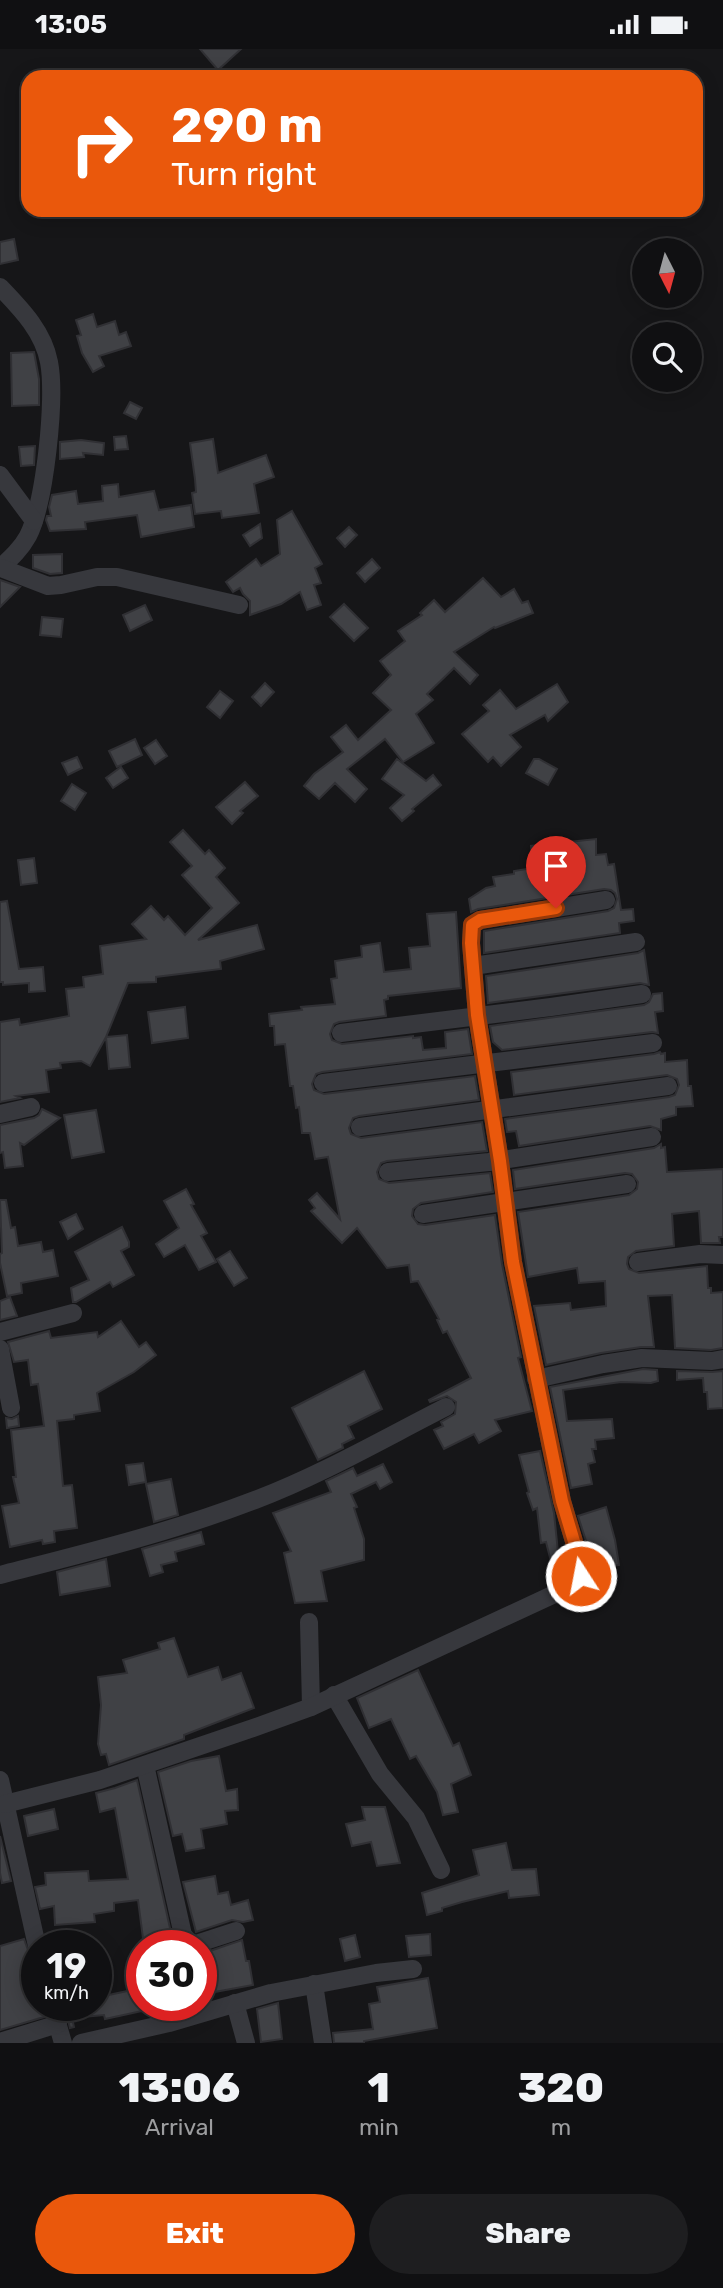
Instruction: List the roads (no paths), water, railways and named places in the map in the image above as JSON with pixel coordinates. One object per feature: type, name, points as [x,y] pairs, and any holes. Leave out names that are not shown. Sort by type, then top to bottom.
[{"type":"street","points":[[0,287],[26,314],[39,334],[49,362],[50,388],[45,472],[34,521],[20,549],[0,568],[48,586],[61,586],[97,576],[117,577],[239,605]]},
{"type":"street","points":[[0,475],[34,521]]},
{"type":"street","points":[[5,1804],[100,1780],[311,1707],[576,1584],[581,1576],[581,1565],[562,1501],[513,1262],[477,1015],[472,925],[480,920],[606,900]]},
{"type":"street","points":[[473,966],[636,942]]},
{"type":"street","points":[[341,1033],[642,993]]},
{"type":"street","points":[[323,1083],[653,1043]]},
{"type":"street","points":[[360,1127],[668,1086]]},
{"type":"street","points":[[0,1114],[31,1107]]},
{"type":"street","points":[[387,1172],[500,1161],[652,1136]]},
{"type":"street","points":[[423,1214],[627,1184]]},
{"type":"street","points":[[638,1262],[700,1254],[723,1255]]},
{"type":"street","points":[[0,1332],[73,1313]]},
{"type":"street","points":[[0,1349],[11,1408]]},
{"type":"street","points":[[536,1379],[642,1358],[712,1361],[723,1359]]},
{"type":"street","points":[[0,1575],[176,1528],[258,1499],[331,1467],[446,1407]]},
{"type":"street","points":[[309,1622],[311,1707]]},
{"type":"street","points":[[334,1695],[380,1775],[416,1818],[441,1870]]},
{"type":"street","points":[[145,1765],[181,1930]]},
{"type":"street","points":[[0,1780],[33,1930]]},
{"type":"street","points":[[217,1937],[236,1931]]},
{"type":"street","points":[[81,2043],[169,2023],[235,2003],[314,1984],[413,1969]]},
{"type":"street","points":[[314,1984],[323,2043]]},
{"type":"street","points":[[235,2003],[246,2043]]},
{"type":"street","points":[[57,2021],[63,2043]]},
{"type":"street","points":[[0,2042],[58,2024]]}]
